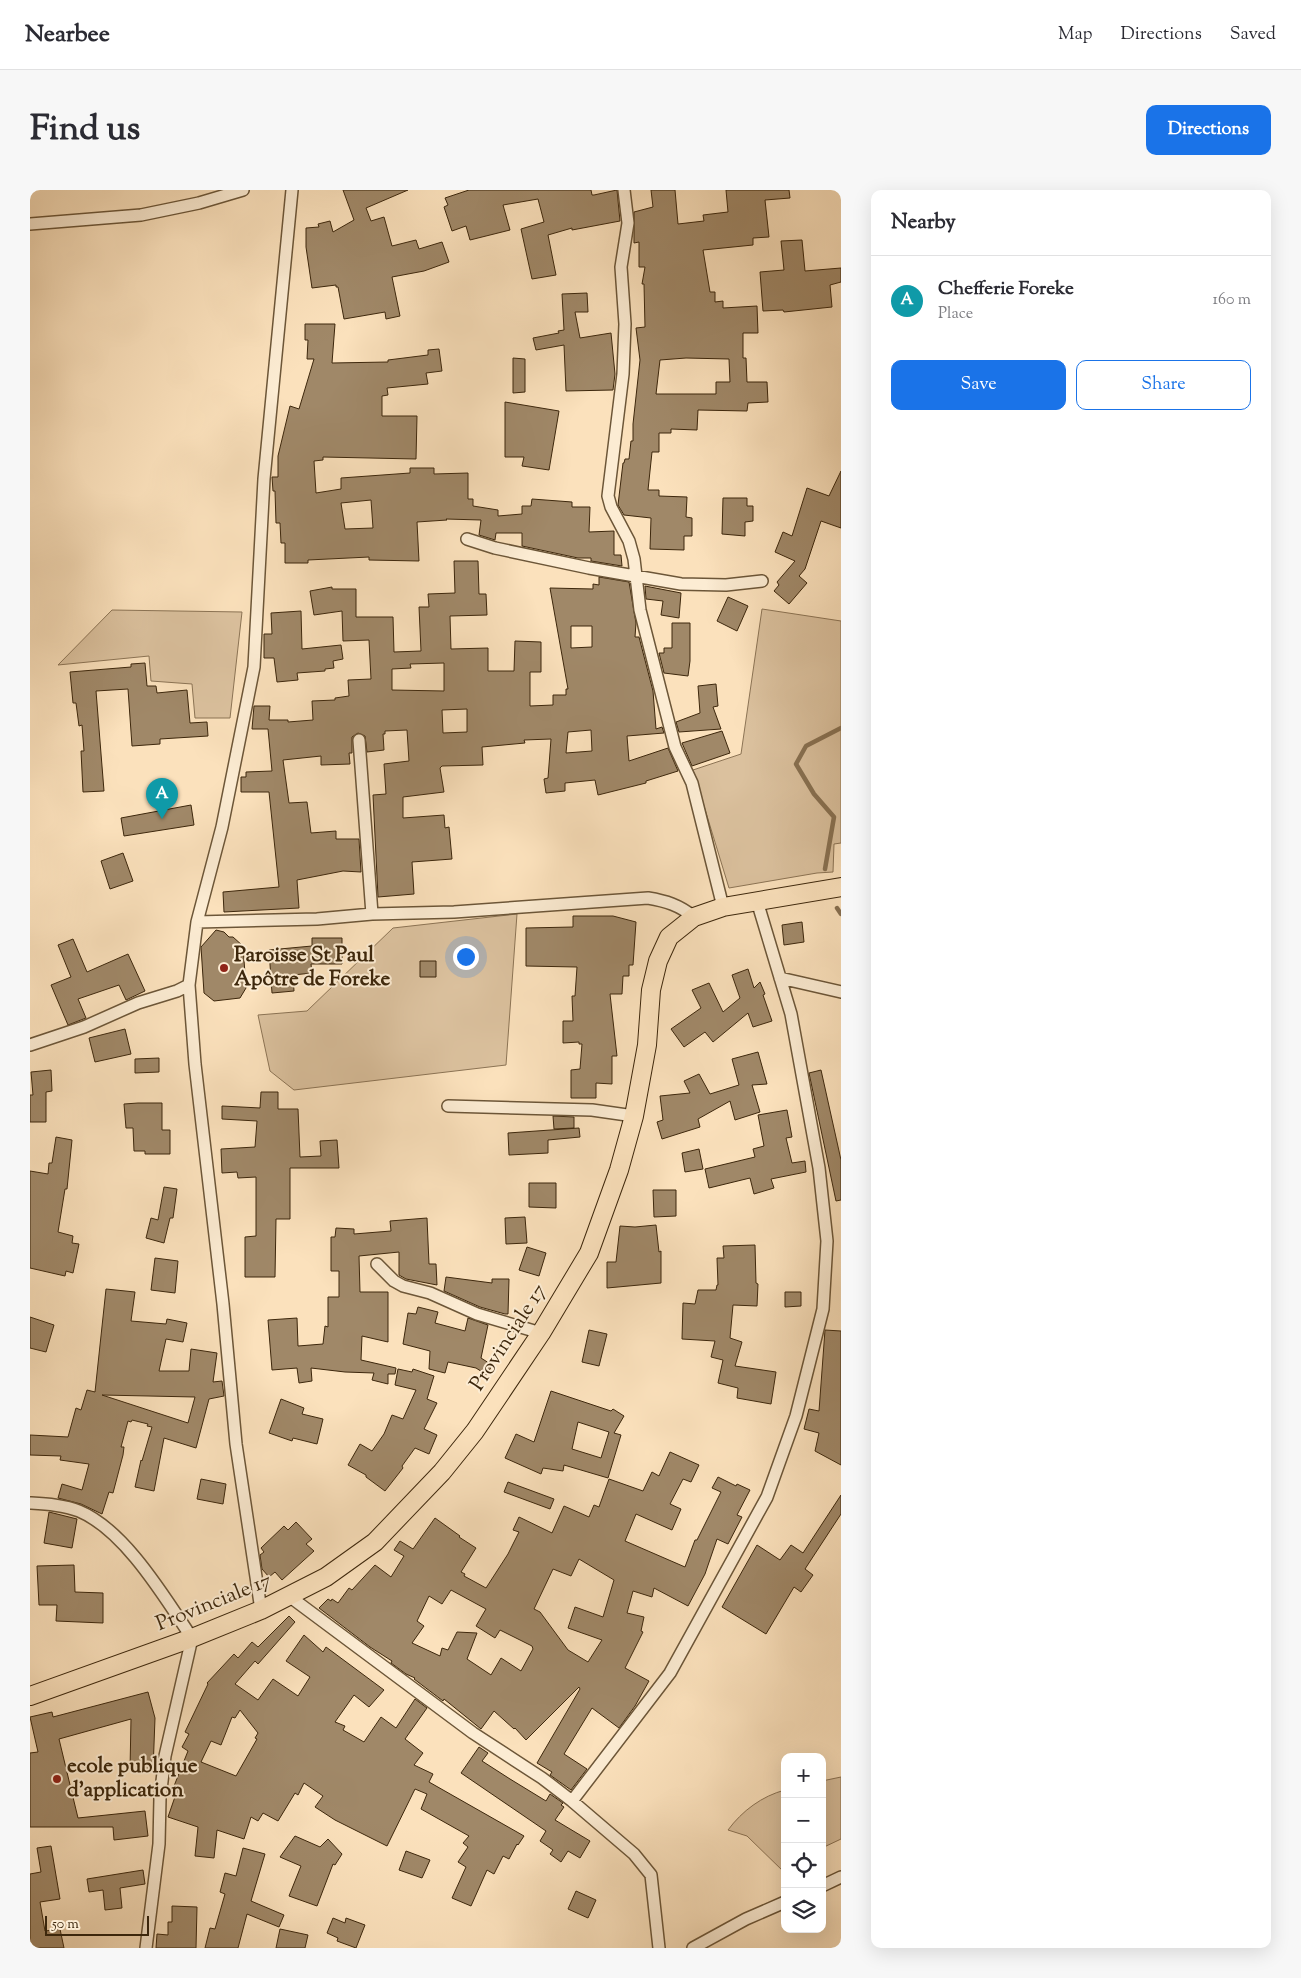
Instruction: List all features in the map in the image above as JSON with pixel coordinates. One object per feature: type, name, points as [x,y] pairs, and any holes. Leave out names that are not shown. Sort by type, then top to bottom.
[{"type":"main road","name":"Provinciale 17","points":[[30,1696],[192,1638],[261,1610],[326,1577],[375,1542],[442,1472],[475,1431],[541,1333],[589,1253],[619,1170],[634,1116],[647,1045],[651,990],[658,960],[669,937],[694,918],[723,907],[841,887]]},
{"type":"street","points":[[30,224],[141,216],[199,203],[243,190]]},
{"type":"street","points":[[261,1610],[236,1444],[223,1304],[195,1064],[189,985],[198,922],[222,827],[254,668],[264,479],[292,190]]},
{"type":"street","points":[[624,190],[628,223],[621,267],[624,324],[623,374],[608,496],[611,507],[629,541],[634,559],[640,610],[675,747],[692,782],[723,907]]},
{"type":"street","points":[[466,539],[495,548],[681,584],[726,585],[762,581]]},
{"type":"street","points":[[359,740],[372,914]]},
{"type":"street","points":[[198,922],[317,919],[372,914],[454,912],[648,898],[666,901],[682,907],[694,918]]},
{"type":"street","points":[[572,1801],[670,1673],[767,1497],[796,1416],[823,1309],[827,1241],[819,1168],[802,1064],[791,1014],[756,901]]},
{"type":"street","points":[[780,978],[841,992]]},
{"type":"street","points":[[30,1045],[84,1027],[138,1003],[177,992],[189,985]]},
{"type":"street","points":[[448,1106],[592,1110],[634,1116]]},
{"type":"street","points":[[377,1264],[394,1282],[403,1286],[430,1293],[502,1323],[541,1333]]},
{"type":"street","points":[[30,1503],[47,1504],[77,1510],[105,1526],[132,1554],[192,1638],[165,1756],[160,1798],[159,1844],[146,1948]]},
{"type":"street","points":[[289,1596],[473,1733],[542,1778],[634,1854],[651,1875],[659,1948]]},
{"type":"street","points":[[826,1884],[841,1877]]},
{"type":"street","points":[[693,1948],[746,1919],[781,1904]]},
{"type":"shaded area","points":[[762,609],[841,621],[841,843],[834,844],[833,872],[729,888],[693,770],[741,754]]},
{"type":"shaded area","points":[[112,610],[242,612],[230,718],[195,718],[192,684],[151,681],[149,656],[58,665]]},
{"type":"shaded area","points":[[517,914],[506,1065],[294,1090],[270,1071],[258,1015],[307,1011],[393,928]]},
{"type":"shaded area","points":[[841,1777],[841,1839],[826,1846],[826,1798],[826,1780]]},
{"type":"shaded area","points":[[781,1792],[781,1869],[747,1836],[728,1830],[753,1805]]},
{"type":"building","points":[[343,190],[408,190],[366,208],[371,221],[384,217],[392,246],[416,240],[419,249],[442,242],[449,262],[424,271],[392,277],[400,316],[386,319],[385,312],[344,319],[336,285],[312,288],[306,247],[306,228],[319,227],[318,224],[330,221],[333,232],[354,220]]},
{"type":"building","points":[[469,190],[591,190],[592,195],[594,195],[617,190],[620,221],[572,230],[572,228],[548,235],[556,275],[532,279],[521,229],[544,222],[538,199],[503,205],[510,230],[470,240],[466,226],[452,231],[444,207],[448,205],[445,198]]},
{"type":"building","points":[[651,190],[675,190],[678,224],[704,221],[703,215],[728,212],[726,190],[789,190],[790,198],[765,200],[769,237],[753,238],[753,245],[703,250],[710,292],[715,292],[715,302],[723,301],[723,308],[757,306],[758,333],[743,333],[743,358],[746,358],[747,382],[767,382],[768,402],[748,403],[747,411],[698,410],[697,430],[671,429],[671,433],[659,433],[659,452],[652,452],[648,490],[659,490],[659,496],[687,497],[686,517],[692,518],[692,536],[684,536],[684,550],[650,549],[651,518],[624,515],[618,505],[623,463],[625,459],[629,459],[631,441],[633,441],[640,360],[636,328],[645,327],[644,284],[642,284],[645,267],[639,267],[639,242],[634,243],[634,212],[653,207]],"holes":[[[686,358],[729,359],[730,382],[716,382],[716,394],[656,394],[660,360]]]},
{"type":"building","points":[[802,240],[805,271],[841,268],[841,282],[830,285],[832,307],[784,312],[783,310],[763,311],[760,272],[784,270],[781,241]]},
{"type":"building","points":[[587,293],[588,312],[575,312],[580,338],[611,333],[615,374],[613,390],[566,391],[564,345],[536,350],[533,338],[559,333],[558,331],[564,330],[562,294]]},
{"type":"building","points":[[305,324],[335,324],[332,363],[388,362],[388,360],[428,355],[428,350],[439,349],[442,371],[426,373],[428,384],[387,388],[388,395],[382,396],[382,416],[417,416],[416,459],[323,457],[323,460],[314,461],[316,493],[341,489],[341,478],[410,473],[410,468],[434,468],[434,474],[468,473],[468,499],[473,499],[473,506],[498,510],[498,516],[522,514],[522,506],[531,506],[532,499],[572,502],[572,507],[590,507],[589,532],[614,531],[614,555],[621,555],[622,566],[591,561],[591,558],[578,558],[522,546],[522,533],[496,533],[495,540],[479,535],[481,520],[446,519],[417,522],[419,561],[369,560],[369,557],[308,560],[308,563],[285,563],[285,543],[281,543],[280,523],[276,523],[275,491],[273,491],[272,477],[278,477],[278,456],[290,406],[299,409],[314,359],[307,359],[308,340],[305,340]],"holes":[[[371,500],[373,528],[345,529],[341,503]]]},
{"type":"building","points":[[513,358],[525,359],[525,392],[513,393]]},
{"type":"building","points":[[505,402],[559,411],[549,470],[522,466],[524,457],[505,457]]},
{"type":"building","points":[[841,471],[841,528],[821,521],[805,569],[799,576],[807,583],[789,604],[774,591],[779,585],[777,582],[795,561],[775,552],[783,532],[792,536],[807,488],[829,496]]},
{"type":"building","points":[[723,498],[747,498],[747,506],[753,506],[753,521],[745,522],[745,536],[722,534]]},
{"type":"building","points":[[454,561],[478,561],[479,594],[486,594],[487,615],[450,616],[451,649],[488,648],[488,671],[514,671],[515,641],[541,642],[541,672],[530,672],[530,706],[553,705],[553,695],[566,695],[566,689],[568,689],[550,588],[593,589],[593,584],[599,585],[599,577],[629,582],[636,623],[635,637],[639,637],[653,691],[656,729],[662,727],[664,733],[627,736],[629,761],[668,748],[678,771],[646,781],[646,783],[598,795],[595,780],[565,783],[565,791],[546,793],[544,779],[548,778],[551,739],[524,740],[525,743],[482,747],[483,765],[442,766],[440,768],[444,792],[403,797],[403,818],[444,815],[445,828],[449,827],[452,859],[412,862],[414,894],[378,897],[373,795],[386,794],[384,764],[409,761],[407,730],[385,731],[385,734],[383,734],[384,750],[367,752],[365,736],[358,733],[352,737],[352,753],[349,753],[350,764],[321,765],[321,756],[283,760],[289,803],[307,802],[311,833],[336,831],[336,839],[359,839],[361,872],[343,871],[297,880],[299,908],[224,912],[223,892],[279,887],[269,792],[241,792],[241,777],[246,777],[246,772],[272,771],[268,729],[252,729],[254,706],[270,706],[269,720],[288,720],[288,722],[313,720],[312,701],[335,700],[335,698],[349,696],[348,680],[371,679],[369,640],[343,641],[342,611],[314,615],[310,591],[332,587],[332,589],[356,589],[356,617],[393,617],[394,652],[421,651],[419,607],[429,607],[428,594],[455,593]],"holes":[[[571,626],[592,626],[592,647],[571,648]],[[444,663],[444,691],[392,690],[392,669],[411,668],[410,664]],[[467,709],[467,732],[443,733],[442,710]],[[591,730],[592,751],[566,753],[568,732]]]},
{"type":"building","points":[[645,586],[681,593],[679,618],[661,615],[663,601],[646,599]]},
{"type":"building","points":[[728,597],[748,606],[737,631],[717,621]]},
{"type":"building","points":[[301,611],[302,649],[341,645],[343,659],[333,661],[334,668],[325,669],[325,671],[297,673],[298,680],[277,682],[274,658],[264,658],[264,634],[272,634],[271,613]]},
{"type":"building","points":[[672,623],[690,623],[688,676],[664,673],[659,653],[664,653],[664,648],[672,648]]},
{"type":"building","points":[[145,663],[147,686],[156,686],[157,693],[187,690],[190,723],[207,722],[208,736],[160,739],[160,744],[132,746],[128,689],[96,691],[104,791],[83,792],[81,751],[84,751],[82,725],[79,726],[76,703],[73,703],[70,672],[131,667],[131,664]]},
{"type":"building","points":[[716,684],[718,706],[713,707],[721,729],[679,732],[676,722],[700,713],[698,686]]},
{"type":"building","points":[[722,731],[730,753],[692,766],[682,743]]},
{"type":"building","points":[[191,805],[194,825],[124,836],[121,818]]},
{"type":"building","points":[[123,853],[133,881],[110,889],[101,861]]},
{"type":"building","points":[[573,916],[613,916],[636,922],[633,965],[629,965],[629,976],[623,976],[622,994],[610,994],[617,1056],[612,1056],[612,1084],[596,1083],[596,1098],[571,1098],[571,1070],[580,1069],[582,1044],[579,1044],[579,1042],[563,1043],[563,1021],[573,1021],[572,996],[575,996],[577,967],[526,966],[526,928],[573,927]]},
{"type":"building","points":[[802,922],[804,942],[784,945],[782,925]]},
{"type":"building","name":"Paroisse St Paul Apôtre de Foreke","points":[[216,930],[224,932],[229,937],[233,937],[243,946],[246,988],[240,998],[214,1001],[204,993],[201,947]]},
{"type":"building","points":[[312,938],[342,938],[342,964],[311,964],[312,973],[293,975],[294,991],[272,993],[269,950],[312,946]]},
{"type":"building","points":[[73,939],[87,972],[128,954],[145,991],[126,1000],[119,985],[78,999],[86,1018],[68,1025],[51,985],[71,977],[58,945]]},
{"type":"building","points":[[420,961],[436,961],[436,977],[420,977]]},
{"type":"building","points":[[748,969],[754,988],[760,982],[772,1021],[753,1027],[748,1013],[713,1042],[705,1032],[684,1047],[671,1029],[701,1008],[692,990],[709,983],[723,1012],[740,998],[732,975]]},
{"type":"building","points":[[125,1029],[131,1054],[95,1062],[89,1038]]},
{"type":"building","points":[[758,1052],[767,1084],[752,1085],[760,1112],[735,1120],[730,1101],[698,1119],[700,1127],[662,1139],[657,1122],[663,1120],[660,1096],[690,1093],[684,1081],[699,1074],[710,1094],[739,1085],[732,1059]]},
{"type":"building","points":[[159,1058],[159,1072],[135,1073],[135,1059]]},
{"type":"building","points":[[51,1070],[52,1091],[46,1092],[46,1122],[30,1122],[30,1095],[33,1095],[31,1072]]},
{"type":"building","points":[[821,1070],[841,1160],[841,1200],[836,1201],[809,1073]]},
{"type":"building","points":[[261,1092],[278,1092],[278,1109],[298,1109],[300,1157],[321,1156],[320,1141],[337,1140],[339,1168],[290,1168],[290,1219],[276,1219],[275,1277],[245,1277],[245,1237],[256,1236],[256,1177],[238,1178],[237,1172],[222,1173],[221,1149],[255,1147],[257,1121],[222,1119],[222,1106],[260,1108]]},
{"type":"building","points":[[162,1103],[162,1130],[170,1130],[170,1154],[145,1154],[145,1151],[134,1151],[133,1128],[126,1128],[124,1104]]},
{"type":"building","points":[[787,1110],[792,1137],[786,1138],[792,1163],[805,1161],[806,1172],[771,1179],[774,1188],[754,1194],[750,1178],[709,1188],[705,1169],[755,1157],[753,1149],[764,1146],[758,1115]]},
{"type":"building","points":[[553,1116],[574,1117],[574,1128],[554,1129]]},
{"type":"building","points":[[579,1128],[580,1137],[548,1140],[548,1153],[509,1155],[508,1133]]},
{"type":"building","points":[[56,1137],[72,1140],[67,1189],[65,1189],[58,1232],[73,1236],[72,1243],[79,1244],[73,1273],[66,1271],[65,1276],[30,1268],[30,1171],[48,1174],[49,1163],[52,1163]]},
{"type":"building","points":[[699,1149],[703,1169],[685,1172],[682,1153]]},
{"type":"building","points":[[529,1183],[556,1183],[556,1208],[529,1207]]},
{"type":"building","points":[[164,1187],[177,1189],[173,1218],[170,1218],[164,1243],[146,1238],[151,1218],[158,1220]]},
{"type":"building","points":[[653,1190],[676,1190],[676,1216],[654,1217]]},
{"type":"building","points":[[525,1217],[527,1243],[506,1244],[505,1218]]},
{"type":"building","points":[[427,1218],[429,1264],[436,1264],[437,1285],[406,1279],[399,1275],[399,1252],[359,1256],[360,1292],[388,1292],[388,1342],[362,1336],[361,1360],[396,1368],[395,1374],[388,1374],[388,1384],[372,1380],[374,1373],[311,1368],[312,1381],[299,1383],[297,1368],[272,1370],[268,1320],[297,1318],[298,1346],[323,1344],[325,1326],[328,1327],[328,1297],[339,1297],[339,1271],[331,1271],[331,1237],[335,1237],[336,1228],[354,1229],[354,1234],[391,1231],[390,1221]]},
{"type":"building","points":[[656,1225],[659,1252],[661,1251],[661,1283],[607,1288],[607,1262],[616,1262],[620,1226]]},
{"type":"building","points":[[755,1245],[756,1283],[758,1284],[757,1306],[733,1305],[730,1338],[742,1342],[735,1366],[776,1372],[771,1404],[737,1398],[738,1388],[718,1383],[723,1360],[711,1357],[715,1341],[682,1339],[683,1303],[695,1304],[698,1290],[716,1290],[718,1285],[717,1258],[724,1258],[723,1246]]},
{"type":"building","points":[[527,1247],[546,1253],[539,1276],[519,1270]]},
{"type":"building","points":[[155,1258],[178,1261],[175,1293],[151,1290]]},
{"type":"building","points":[[446,1277],[492,1283],[492,1279],[509,1279],[508,1314],[480,1307],[444,1291]]},
{"type":"building","points":[[106,1289],[135,1292],[131,1321],[166,1324],[167,1319],[187,1323],[183,1342],[166,1339],[159,1371],[189,1371],[191,1349],[217,1353],[213,1382],[222,1381],[224,1396],[209,1399],[196,1448],[164,1438],[154,1491],[135,1487],[141,1460],[152,1427],[147,1426],[148,1424],[132,1420],[131,1422],[128,1421],[121,1447],[124,1447],[123,1455],[113,1493],[109,1492],[102,1514],[81,1504],[58,1498],[62,1484],[82,1490],[89,1464],[60,1460],[61,1456],[30,1455],[30,1435],[68,1437],[76,1408],[81,1410],[87,1390],[95,1392]],"holes":[[[102,1395],[195,1397],[188,1423]]]},
{"type":"building","points":[[785,1292],[801,1292],[801,1306],[785,1307]]},
{"type":"building","points":[[418,1307],[438,1312],[435,1323],[465,1331],[468,1318],[488,1325],[481,1358],[492,1365],[487,1375],[476,1368],[448,1362],[445,1373],[429,1369],[430,1351],[403,1344],[408,1313],[416,1314]]},
{"type":"building","points":[[30,1317],[54,1325],[46,1352],[30,1348]]},
{"type":"building","points":[[589,1330],[607,1334],[599,1366],[582,1362]]},
{"type":"building","points":[[825,1330],[841,1331],[841,1465],[815,1451],[819,1433],[804,1429],[809,1409],[819,1411]]},
{"type":"building","points":[[398,1369],[412,1372],[413,1369],[434,1376],[427,1399],[437,1403],[424,1429],[437,1435],[429,1454],[415,1448],[402,1466],[403,1468],[385,1491],[366,1477],[366,1475],[348,1465],[360,1444],[372,1451],[384,1434],[392,1415],[403,1419],[416,1390],[395,1385]]},
{"type":"building","points":[[551,1391],[611,1411],[613,1409],[624,1416],[614,1433],[621,1435],[608,1478],[564,1465],[563,1471],[543,1468],[541,1474],[505,1458],[516,1434],[534,1442]],"holes":[[[578,1422],[609,1432],[601,1458],[572,1449]]]},
{"type":"building","points":[[281,1399],[304,1408],[302,1414],[323,1419],[317,1444],[293,1438],[292,1441],[269,1433]]},
{"type":"building","points":[[670,1452],[699,1465],[691,1482],[683,1479],[670,1504],[681,1509],[672,1530],[636,1514],[625,1541],[685,1567],[695,1540],[697,1540],[721,1492],[712,1488],[718,1477],[736,1486],[737,1484],[750,1490],[737,1515],[742,1517],[728,1544],[717,1539],[705,1574],[688,1606],[654,1588],[652,1597],[633,1591],[627,1613],[644,1617],[641,1631],[643,1632],[625,1668],[649,1681],[635,1706],[619,1728],[592,1708],[564,1754],[587,1769],[571,1790],[550,1775],[552,1772],[537,1763],[580,1689],[579,1687],[526,1740],[515,1728],[494,1711],[481,1729],[444,1699],[443,1701],[415,1678],[406,1674],[391,1663],[392,1661],[370,1647],[319,1608],[328,1599],[338,1603],[349,1588],[352,1590],[375,1565],[391,1577],[404,1556],[394,1550],[400,1541],[413,1549],[435,1518],[476,1548],[461,1572],[465,1574],[464,1576],[486,1588],[508,1554],[519,1532],[513,1530],[519,1517],[552,1533],[564,1506],[589,1517],[594,1505],[599,1507],[609,1479],[643,1491],[652,1472],[659,1476]],"holes":[[[579,1559],[614,1580],[603,1617],[575,1607],[568,1628],[602,1640],[588,1662],[568,1650],[540,1612],[534,1609],[553,1569],[571,1576]],[[451,1590],[486,1609],[476,1626],[495,1638],[500,1630],[532,1646],[533,1649],[521,1671],[501,1658],[491,1675],[467,1659],[477,1633],[457,1632],[448,1650],[442,1648],[440,1656],[412,1643],[424,1626],[417,1621],[429,1596],[442,1604]]]},
{"type":"building","points":[[201,1479],[226,1484],[223,1504],[197,1499]]},
{"type":"building","points":[[508,1482],[554,1499],[550,1509],[504,1492]]},
{"type":"building","points":[[841,1495],[841,1514],[805,1569],[813,1575],[801,1592],[794,1587],[766,1634],[722,1607],[757,1545],[780,1560],[791,1545],[803,1553]]},
{"type":"building","points":[[49,1512],[77,1519],[72,1548],[44,1543]]},
{"type":"building","points":[[296,1522],[312,1539],[306,1544],[314,1551],[282,1580],[275,1572],[269,1577],[262,1569],[260,1555],[264,1552],[261,1548],[284,1526],[288,1530]]},
{"type":"building","points":[[74,1565],[75,1592],[103,1593],[103,1623],[56,1621],[57,1605],[39,1605],[37,1566]]},
{"type":"building","points":[[289,1616],[295,1622],[258,1664],[255,1661],[235,1684],[258,1700],[273,1679],[298,1696],[310,1677],[286,1661],[304,1635],[323,1652],[326,1647],[384,1690],[369,1707],[354,1695],[335,1722],[345,1726],[343,1730],[364,1742],[381,1717],[396,1728],[415,1699],[427,1708],[405,1739],[423,1753],[414,1765],[433,1774],[429,1782],[524,1836],[509,1859],[503,1856],[494,1874],[487,1870],[471,1906],[452,1898],[466,1867],[458,1862],[468,1847],[463,1843],[469,1836],[421,1809],[427,1794],[415,1789],[387,1846],[335,1820],[315,1807],[323,1796],[304,1783],[298,1795],[295,1793],[278,1821],[263,1813],[258,1821],[251,1817],[244,1839],[217,1830],[214,1858],[195,1856],[198,1827],[168,1817],[178,1788],[174,1786],[188,1751],[182,1747],[189,1734],[185,1732],[207,1683],[234,1654],[238,1658],[252,1642],[258,1647]],"holes":[[[240,1710],[258,1733],[255,1738],[257,1739],[236,1776],[201,1762],[211,1741],[221,1745],[232,1717],[235,1718]]]},
{"type":"building","points":[[148,1692],[155,1718],[153,1771],[130,1770],[131,1719],[59,1739],[78,1818],[145,1811],[148,1836],[114,1840],[113,1827],[30,1827],[30,1753],[38,1752],[30,1717],[52,1712],[53,1717]]},
{"type":"building","points":[[479,1747],[488,1753],[482,1761],[546,1801],[550,1794],[563,1803],[561,1805],[564,1807],[555,1820],[590,1841],[580,1858],[568,1851],[561,1862],[550,1854],[553,1850],[540,1841],[546,1831],[461,1773]]},
{"type":"building","points":[[295,1836],[320,1847],[328,1839],[342,1854],[335,1865],[333,1864],[317,1906],[289,1896],[301,1866],[280,1857]]},
{"type":"building","points":[[51,1846],[60,1899],[40,1902],[45,1931],[60,1929],[64,1948],[30,1948],[30,1874],[41,1872],[37,1848]]},
{"type":"building","points":[[243,1848],[265,1854],[251,1901],[284,1915],[279,1927],[247,1914],[238,1948],[205,1948],[210,1928],[215,1929],[225,1894],[220,1892],[225,1873],[236,1876]]},
{"type":"building","points":[[406,1851],[430,1860],[422,1878],[399,1870]]},
{"type":"building","points":[[143,1870],[145,1884],[120,1888],[122,1908],[105,1910],[103,1890],[89,1892],[87,1879]]},
{"type":"building","points":[[576,1891],[596,1900],[588,1918],[568,1909]]},
{"type":"building","points":[[172,1906],[197,1907],[196,1948],[156,1948],[157,1934],[168,1935],[168,1922],[172,1922]]},
{"type":"building","points":[[333,1918],[345,1923],[346,1918],[365,1925],[356,1948],[337,1941],[338,1938],[327,1933]]},
{"type":"building","points":[[280,1929],[308,1935],[305,1948],[276,1948]]},
{"type":"waterway","points":[[825,869],[834,817],[814,794],[796,764],[806,746],[841,728]]},
{"type":"waterway","points":[[837,908],[841,914]]},
{"type":"place","name":"Chefferie Foreke","points":[[162,819]]},
{"type":"place","name":"Paroisse St Paul Apôtre de Foreke","points":[[224,968]]},
{"type":"place","name":"ecole publique d'application","points":[[57,1779]]}]
